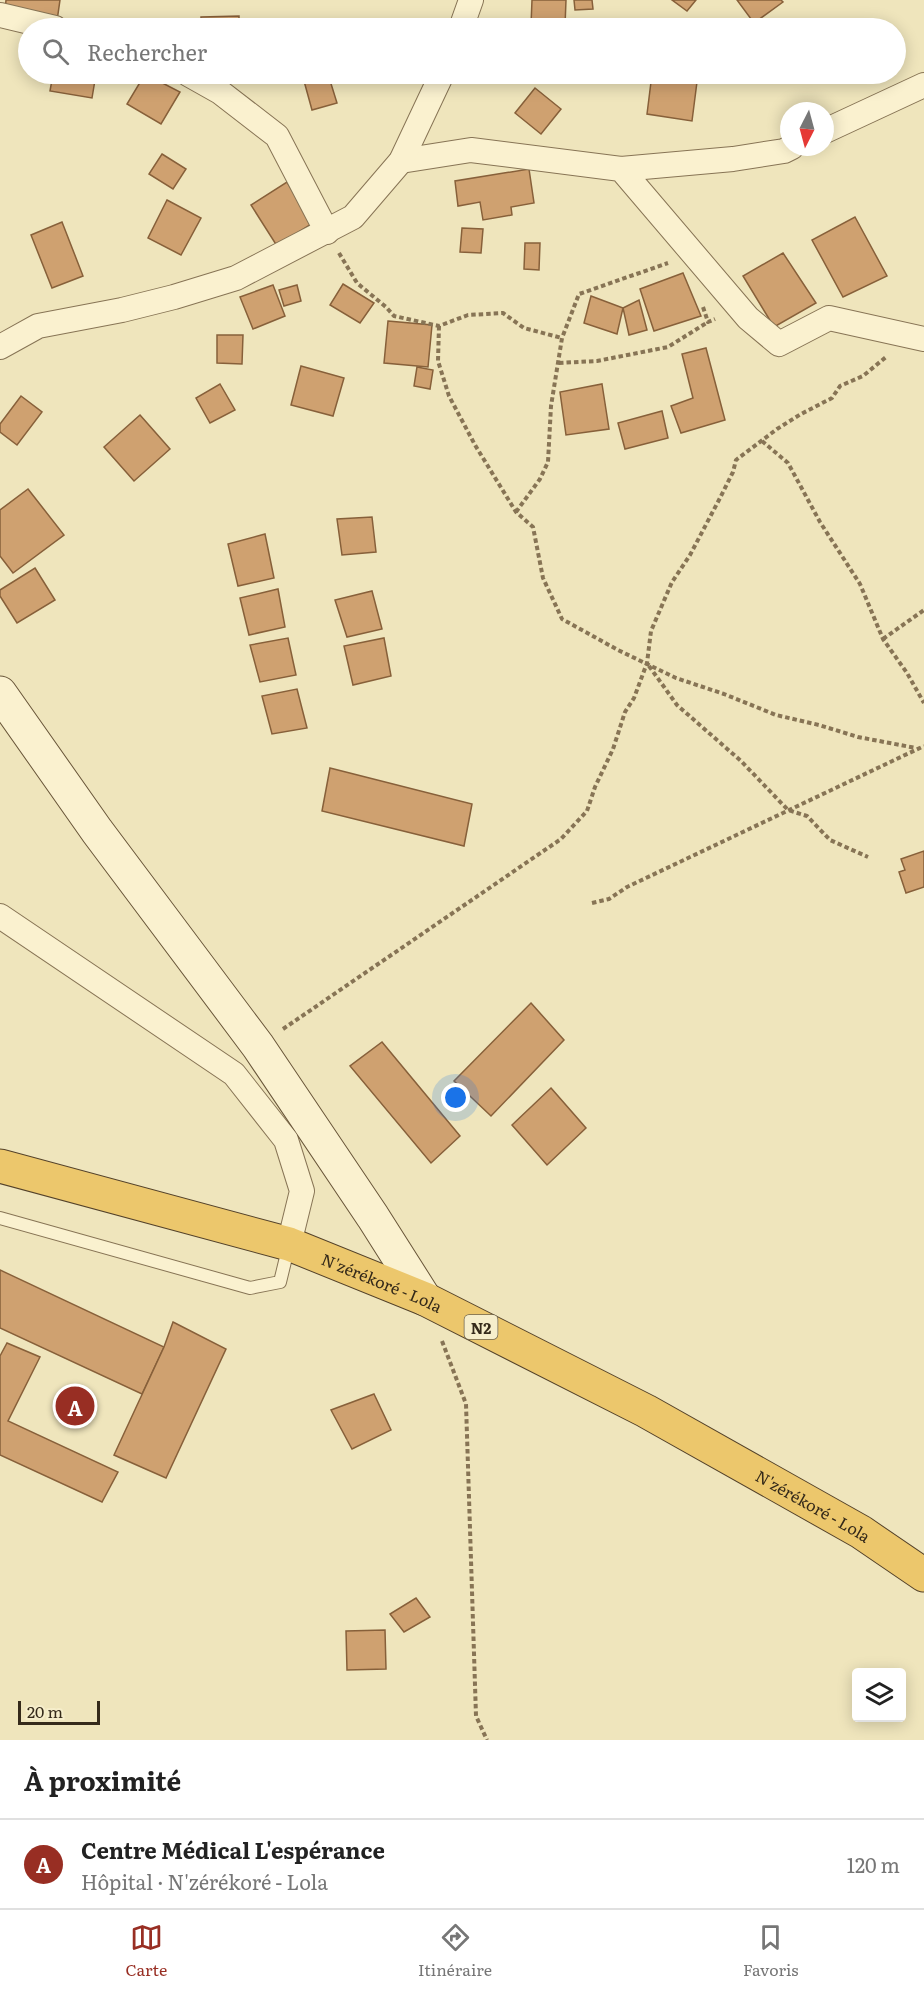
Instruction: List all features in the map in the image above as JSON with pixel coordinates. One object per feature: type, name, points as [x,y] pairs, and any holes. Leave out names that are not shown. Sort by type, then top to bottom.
[{"type":"highway","name":"N'zérékoré - Lola","points":[[0,1166],[289,1244],[425,1299],[646,1411],[861,1532],[924,1575]]},
{"type":"main road","points":[[0,693],[97,831],[258,1046],[373,1216],[425,1299]]},
{"type":"street","points":[[465,18],[471,0]]},
{"type":"street","points":[[0,15],[18,19]]},
{"type":"street","points":[[206,84],[220,92],[277,136],[327,232]]},
{"type":"street","points":[[0,347],[38,326],[122,310],[236,278],[353,217],[401,161],[437,84]]},
{"type":"street","points":[[834,127],[924,85]]},
{"type":"street","points":[[401,161],[471,150],[621,169],[733,159],[780,152]]},
{"type":"street","points":[[621,169],[748,318],[779,344],[829,318],[923,339]]},
{"type":"street","points":[[0,916],[234,1074],[286,1140],[302,1191],[289,1244]]},
{"type":"lane","points":[[0,1218],[250,1288],[280,1282],[289,1244]]},
{"type":"path","points":[[327,232],[357,283],[394,316],[439,326],[468,315],[503,313],[524,328],[562,338]]},
{"type":"path","points":[[516,512],[540,479],[548,462],[551,406],[562,338],[579,294],[671,262]]},
{"type":"path","points":[[701,300],[708,322]]},
{"type":"path","points":[[559,363],[597,361],[668,348],[708,322],[739,308]]},
{"type":"path","points":[[439,326],[438,361],[449,396],[475,445],[516,512],[533,527],[543,578],[562,619],[676,678],[724,694],[776,716],[819,725],[858,737],[916,748]]},
{"type":"path","points":[[258,1046],[561,839],[587,811],[613,749],[625,712],[634,698],[647,663],[651,631],[672,582],[690,555],[715,508],[733,472],[736,460],[801,414],[832,398],[840,386],[863,376],[883,358],[923,339]]},
{"type":"path","points":[[762,441],[789,463],[820,522],[860,584],[883,639],[907,673],[924,703]]},
{"type":"path","points":[[883,639],[924,610]]},
{"type":"path","points":[[647,663],[677,705],[741,761],[788,810],[807,816],[831,840],[868,857]]},
{"type":"path","points":[[592,903],[609,899],[627,887],[924,746]]},
{"type":"path","points":[[425,1299],[466,1404],[476,1716],[487,1740]]},
{"type":"building","points":[[6,0],[60,0],[57,18],[40,18],[5,12]]},
{"type":"building","points":[[532,0],[566,0],[565,18],[531,18]]},
{"type":"building","points":[[574,0],[592,0],[593,9],[575,10]]},
{"type":"building","points":[[672,0],[696,0],[687,11]]},
{"type":"building","points":[[737,0],[781,0],[783,2],[761,18],[750,18]]},
{"type":"building","points":[[239,16],[239,18],[201,18]]},
{"type":"building","points":[[51,84],[94,84],[92,98],[50,91]]},
{"type":"building","points":[[139,84],[164,84],[180,92],[161,124],[127,104]]},
{"type":"building","points":[[305,84],[331,84],[337,103],[312,110]]},
{"type":"building","points":[[651,84],[697,84],[692,121],[647,114]]},
{"type":"building","points":[[535,88],[561,109],[541,134],[515,113]]},
{"type":"building","points":[[162,154],[186,169],[173,189],[149,174]]},
{"type":"building","points":[[529,169],[534,203],[511,207],[512,215],[483,220],[480,202],[458,206],[455,181]]},
{"type":"building","points":[[287,182],[313,223],[277,246],[251,205]]},
{"type":"building","points":[[167,200],[201,218],[181,255],[148,238]]},
{"type":"building","points":[[855,217],[887,276],[843,297],[812,240]]},
{"type":"building","points":[[62,222],[83,276],[52,288],[31,235]]},
{"type":"building","points":[[462,228],[483,229],[481,253],[460,252]]},
{"type":"building","points":[[525,243],[540,243],[539,270],[524,269]]},
{"type":"building","points":[[783,253],[816,303],[774,327],[743,276]]},
{"type":"building","points":[[683,273],[701,316],[654,331],[640,289]]},
{"type":"building","points":[[343,284],[374,303],[360,323],[330,305]]},
{"type":"building","points":[[273,285],[285,316],[253,329],[240,297]]},
{"type":"building","points":[[297,285],[301,301],[284,306],[279,290]]},
{"type":"building","points":[[591,296],[623,308],[617,334],[584,323]]},
{"type":"building","points":[[639,300],[647,330],[629,335],[623,308]]},
{"type":"building","points":[[388,321],[432,325],[428,367],[384,363]]},
{"type":"building","points":[[217,335],[243,335],[242,364],[217,363]]},
{"type":"building","points":[[706,348],[725,420],[681,433],[671,406],[693,398],[682,354]]},
{"type":"building","points":[[301,366],[344,378],[333,416],[291,405]]},
{"type":"building","points":[[417,367],[433,370],[430,389],[414,386]]},
{"type":"building","points":[[220,384],[235,410],[210,423],[196,398]]},
{"type":"building","points":[[602,384],[609,429],[566,435],[560,392]]},
{"type":"building","points":[[21,396],[42,412],[17,445],[0,432],[0,424]]},
{"type":"building","points":[[662,411],[668,438],[625,449],[618,423]]},
{"type":"building","points":[[140,415],[170,449],[134,481],[104,447]]},
{"type":"building","points":[[28,489],[64,535],[13,573],[0,556],[0,510]]},
{"type":"building","points":[[372,517],[376,552],[342,555],[337,519]]},
{"type":"building","points":[[265,534],[274,578],[238,586],[228,544]]},
{"type":"building","points":[[35,568],[55,600],[17,623],[0,596],[0,590]]},
{"type":"building","points":[[278,589],[285,627],[249,635],[240,598]]},
{"type":"building","points":[[372,591],[382,629],[347,637],[335,600]]},
{"type":"building","points":[[288,638],[296,675],[260,682],[250,645]]},
{"type":"building","points":[[384,638],[391,676],[353,685],[344,646]]},
{"type":"building","points":[[297,689],[307,728],[272,734],[262,696]]},
{"type":"building","points":[[330,768],[472,804],[464,846],[322,811]]},
{"type":"building","points":[[924,851],[924,887],[906,893],[899,872],[905,870],[901,859]]},
{"type":"building","points":[[531,1003],[564,1040],[491,1116],[454,1081]]},
{"type":"building","points":[[382,1042],[460,1136],[431,1163],[350,1066]]},
{"type":"building","points":[[551,1088],[586,1128],[547,1165],[512,1125]]},
{"type":"building","points":[[0,1270],[164,1347],[142,1394],[0,1328]]},
{"type":"building","points":[[173,1322],[226,1349],[166,1478],[114,1455],[164,1347]]},
{"type":"building","points":[[7,1343],[40,1357],[8,1421],[118,1472],[102,1502],[0,1455],[0,1356]]},
{"type":"building","points":[[374,1394],[391,1430],[352,1449],[331,1410]]},
{"type":"building","points":[[416,1598],[430,1617],[404,1632],[390,1614]]},
{"type":"building","points":[[385,1630],[386,1669],[347,1670],[346,1631]]},
{"type":"place","name":"Centre Médical L'espérance","points":[[75,1406]]}]
